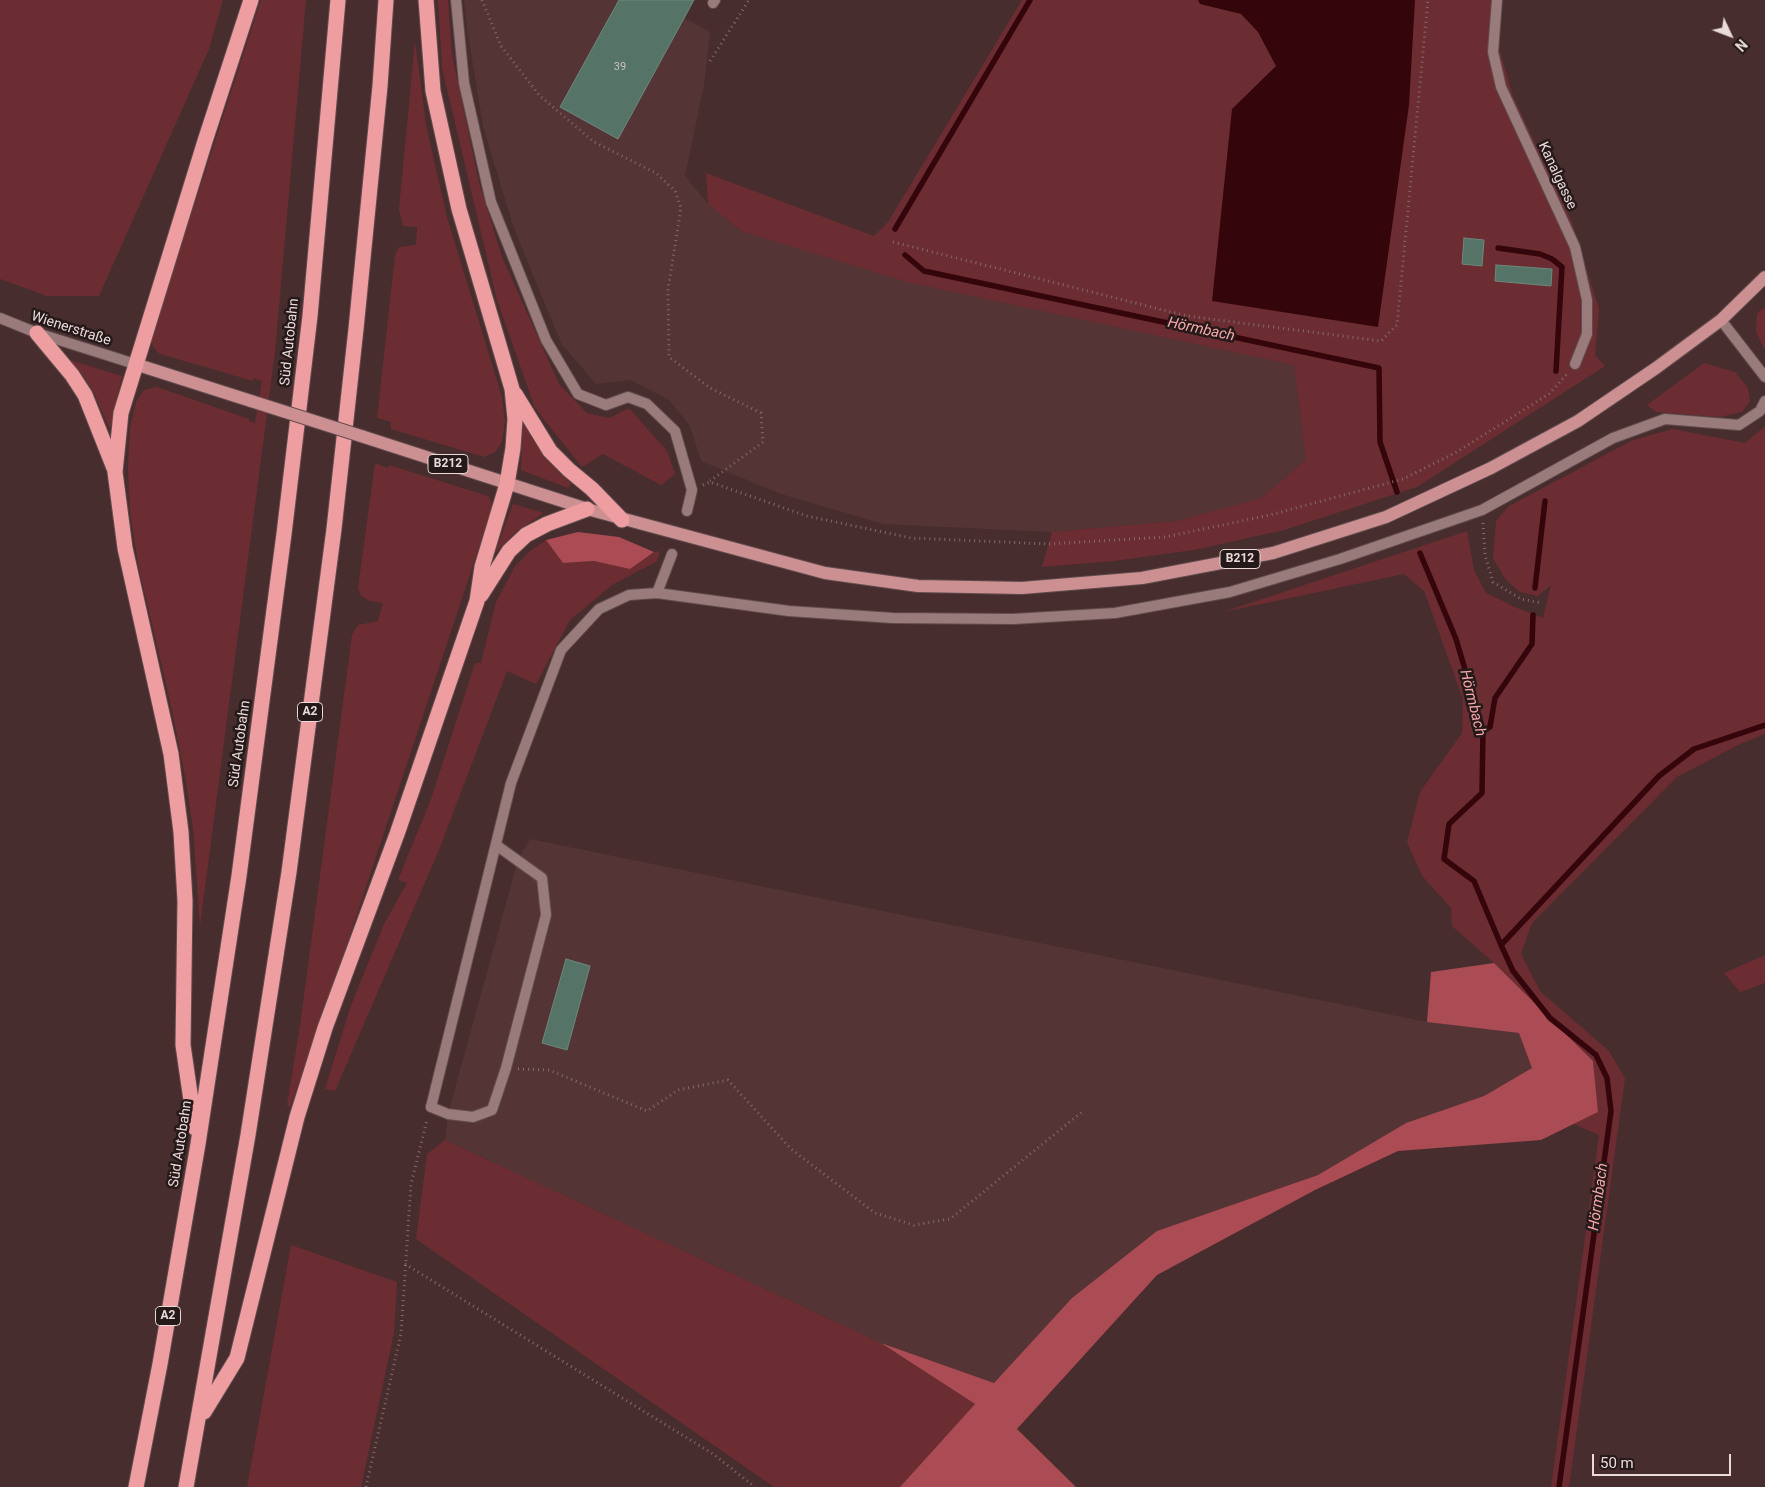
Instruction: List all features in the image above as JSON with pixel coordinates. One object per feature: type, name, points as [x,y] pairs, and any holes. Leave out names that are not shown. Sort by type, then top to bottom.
[{"type":"highway","points":[[198,1144],[183,1045],[185,901],[181,832],[171,754],[124,548],[115,472],[121,413],[135,364],[251,0]]},
{"type":"highway","name":"Süd Autobahn","points":[[136,1487],[160,1364],[198,1144],[239,876],[284,534],[310,316],[338,0]]},
{"type":"highway","name":"A2","points":[[186,1487],[248,1135],[289,872],[334,529],[380,86],[386,0]]},
{"type":"highway","points":[[199,1420],[237,1358],[297,1117],[325,1028],[397,834],[477,601],[482,567],[507,484],[513,448],[515,419],[512,389],[459,209],[433,91],[426,0]]},
{"type":"highway","points":[[37,333],[72,375],[85,395],[115,472]]},
{"type":"highway","points":[[512,389],[550,451],[592,489],[622,520]]},
{"type":"highway","points":[[477,601],[509,550],[526,535],[547,524],[587,510]]},
{"type":"main road","name":"B212","points":[[135,364],[587,510],[824,573],[918,586],[1022,588],[1142,578],[1273,553],[1386,517],[1491,468],[1578,421],[1656,368],[1721,320],[1765,277]]},
{"type":"street","points":[[456,0],[464,84],[491,202],[546,340],[578,394],[606,405],[628,397],[647,404],[675,432],[692,490],[687,511]]},
{"type":"street","name":"Kanalgasse","points":[[1496,0],[1493,52],[1501,86],[1574,247],[1587,300],[1587,334],[1576,364]]},
{"type":"street","name":"Wienerstraße","points":[[0,318],[37,333],[135,364]]},
{"type":"street","points":[[1721,320],[1765,377]]},
{"type":"street","points":[[496,845],[542,878],[546,915],[506,1068],[492,1110],[473,1117],[448,1114],[430,1108],[511,783],[561,650],[599,610],[629,595],[657,593],[789,612],[893,618],[1013,619],[1115,613],[1230,592],[1340,559],[1482,510],[1613,438],[1665,419],[1739,425],[1760,411],[1765,401]]},
{"type":"street","points":[[657,593],[672,554]]},
{"type":"path","points":[[482,0],[501,46],[539,95],[594,142],[656,173],[675,191],[681,208],[668,289],[669,357],[710,388],[761,413],[763,442],[710,482],[692,490]]},
{"type":"path","points":[[710,61],[749,0]]},
{"type":"path","points":[[893,242],[1187,316],[1381,340],[1396,325],[1428,0]]},
{"type":"path","points":[[710,482],[807,516],[911,538],[1048,544],[1165,536],[1270,515],[1403,479],[1455,453],[1549,394],[1576,364]]},
{"type":"path","points":[[1482,510],[1485,555],[1493,582],[1521,599],[1540,603]]},
{"type":"path","points":[[506,1068],[549,1070],[647,1111],[678,1090],[728,1080],[791,1149],[874,1213],[914,1225],[950,1219],[1082,1112]]},
{"type":"path","points":[[366,1487],[401,1334],[411,1184],[430,1108]]},
{"type":"path","points":[[406,1264],[713,1454],[755,1487]]},
{"type":"shaded area","points":[[0,0],[223,0],[209,49],[99,296],[47,296],[0,279]]},
{"type":"shaded area","points":[[261,0],[306,0],[275,352],[200,926],[193,828],[185,776],[171,705],[139,569],[130,512],[128,469],[130,428],[136,402],[144,390],[157,387],[249,419],[249,421],[255,423],[262,381],[253,378],[253,381],[160,354],[153,347],[151,338]]},
{"type":"shaded area","points":[[438,0],[448,0],[452,55],[479,183],[502,257],[559,384],[587,413],[609,418],[629,408],[667,451],[675,474],[661,485],[603,454],[582,467],[535,408],[497,300],[442,68]]},
{"type":"shaded area","points":[[464,0],[651,0],[710,32],[704,85],[685,176],[708,204],[741,231],[907,282],[1294,365],[1306,460],[1261,498],[1177,521],[1052,532],[884,524],[781,494],[701,461],[690,426],[669,400],[631,380],[596,384],[561,343],[513,226],[483,126]]},
{"type":"shaded area","points":[[1022,0],[1502,0],[1499,48],[1513,96],[1572,222],[1599,309],[1595,355],[1605,366],[1417,487],[1284,530],[1194,550],[1114,561],[1042,567],[1052,532],[1177,521],[1261,498],[1306,460],[1294,365],[907,282],[741,231],[708,204],[706,173],[874,236],[888,222]]},
{"type":"shaded area","points":[[1198,0],[1415,0],[1409,105],[1378,327],[1212,301],[1232,109],[1276,66],[1258,32],[1241,14],[1200,4]]},
{"type":"shaded area","points":[[415,41],[426,125],[447,217],[502,397],[505,421],[502,442],[495,452],[484,457],[391,429],[391,422],[377,418],[395,255],[399,247],[416,245],[417,227],[403,226],[399,209]]},
{"type":"shaded area","points":[[1765,307],[1765,350],[1756,332],[1757,314]]},
{"type":"shaded area","points":[[70,360],[122,376],[110,430],[94,393],[85,378]]},
{"type":"shaded area","points":[[1704,363],[1735,372],[1748,388],[1750,401],[1742,412],[1720,417],[1656,412],[1647,405]]},
{"type":"shaded area","points":[[523,420],[531,437],[549,462],[571,484],[568,488],[521,470]]},
{"type":"shaded area","points":[[1765,426],[1765,734],[1740,744],[1677,777],[1532,923],[1521,954],[1540,991],[1609,1051],[1625,1078],[1569,1487],[1551,1487],[1599,1135],[1574,1124],[1598,1112],[1593,1061],[1494,963],[1452,926],[1451,908],[1422,876],[1407,842],[1420,792],[1462,733],[1463,699],[1424,591],[1404,574],[1223,612],[1467,531],[1474,570],[1486,593],[1543,618],[1551,585],[1538,596],[1520,592],[1506,580],[1493,558],[1496,521],[1509,506],[1633,440],[1673,429],[1745,443]]},
{"type":"shaded area","points":[[375,463],[388,468],[389,465],[488,496],[491,500],[492,508],[353,926],[290,1108],[287,1105],[300,1026],[352,635],[358,625],[378,621],[383,603],[370,601],[361,596],[358,588]]},
{"type":"shaded area","points":[[513,504],[544,513],[517,531],[495,553]]},
{"type":"shaded area","points":[[578,532],[619,537],[654,552],[630,569],[594,561],[563,563],[546,540]]},
{"type":"shaded area","points":[[546,540],[563,563],[594,561],[630,569],[654,552],[660,551],[657,561],[612,585],[570,620],[536,684],[507,671],[439,850],[335,1091],[325,1089],[350,1008],[384,924],[407,883],[398,880],[431,799],[475,663],[481,663],[496,602],[515,566],[530,551]]},
{"type":"shaded area","points":[[530,839],[1427,1022],[1520,1033],[1532,1068],[1484,1096],[1406,1123],[1318,1175],[1157,1231],[1072,1298],[994,1383],[881,1343],[445,1140],[448,1114],[518,860]]},
{"type":"shaded area","points":[[1765,955],[1765,983],[1740,992],[1724,973]]},
{"type":"shaded area","points":[[1494,963],[1593,1061],[1598,1112],[1541,1140],[1398,1151],[1315,1190],[1157,1275],[1017,1429],[1076,1487],[900,1487],[975,1404],[881,1343],[994,1383],[1072,1298],[1157,1231],[1318,1175],[1406,1123],[1484,1096],[1532,1068],[1519,1033],[1427,1022],[1431,972]]},
{"type":"shaded area","points":[[445,1140],[881,1343],[975,1404],[900,1487],[774,1487],[416,1239],[427,1154]]},
{"type":"shaded area","points":[[291,1245],[397,1282],[394,1333],[361,1487],[247,1487]]},
{"type":"building","points":[[619,0],[694,0],[618,139],[560,107]]},
{"type":"building","points":[[1464,238],[1484,240],[1482,266],[1462,264]]},
{"type":"building","points":[[1496,265],[1552,269],[1551,286],[1495,281]]},
{"type":"building","points":[[566,959],[590,966],[567,1050],[542,1043]]},
{"type":"waterway","name":"Hörmbach","points":[[895,229],[1030,0]]},
{"type":"waterway","points":[[1498,248],[1540,254],[1552,259],[1562,267],[1556,371]]},
{"type":"waterway","name":"Hörmbach","points":[[905,255],[924,271],[1379,368],[1380,442],[1397,492]]},
{"type":"waterway","points":[[1535,588],[1545,501]]},
{"type":"waterway","name":"Hörmbach","points":[[1420,553],[1456,639],[1483,730],[1482,793],[1449,824],[1444,859],[1474,881],[1501,945]]},
{"type":"waterway","points":[[1483,730],[1490,727],[1495,698],[1532,644],[1533,615]]},
{"type":"waterway","name":"Hörmbach","points":[[1559,1487],[1611,1111],[1607,1078],[1596,1055],[1550,1018],[1513,971],[1501,945],[1659,776],[1694,749],[1765,725]]}]
